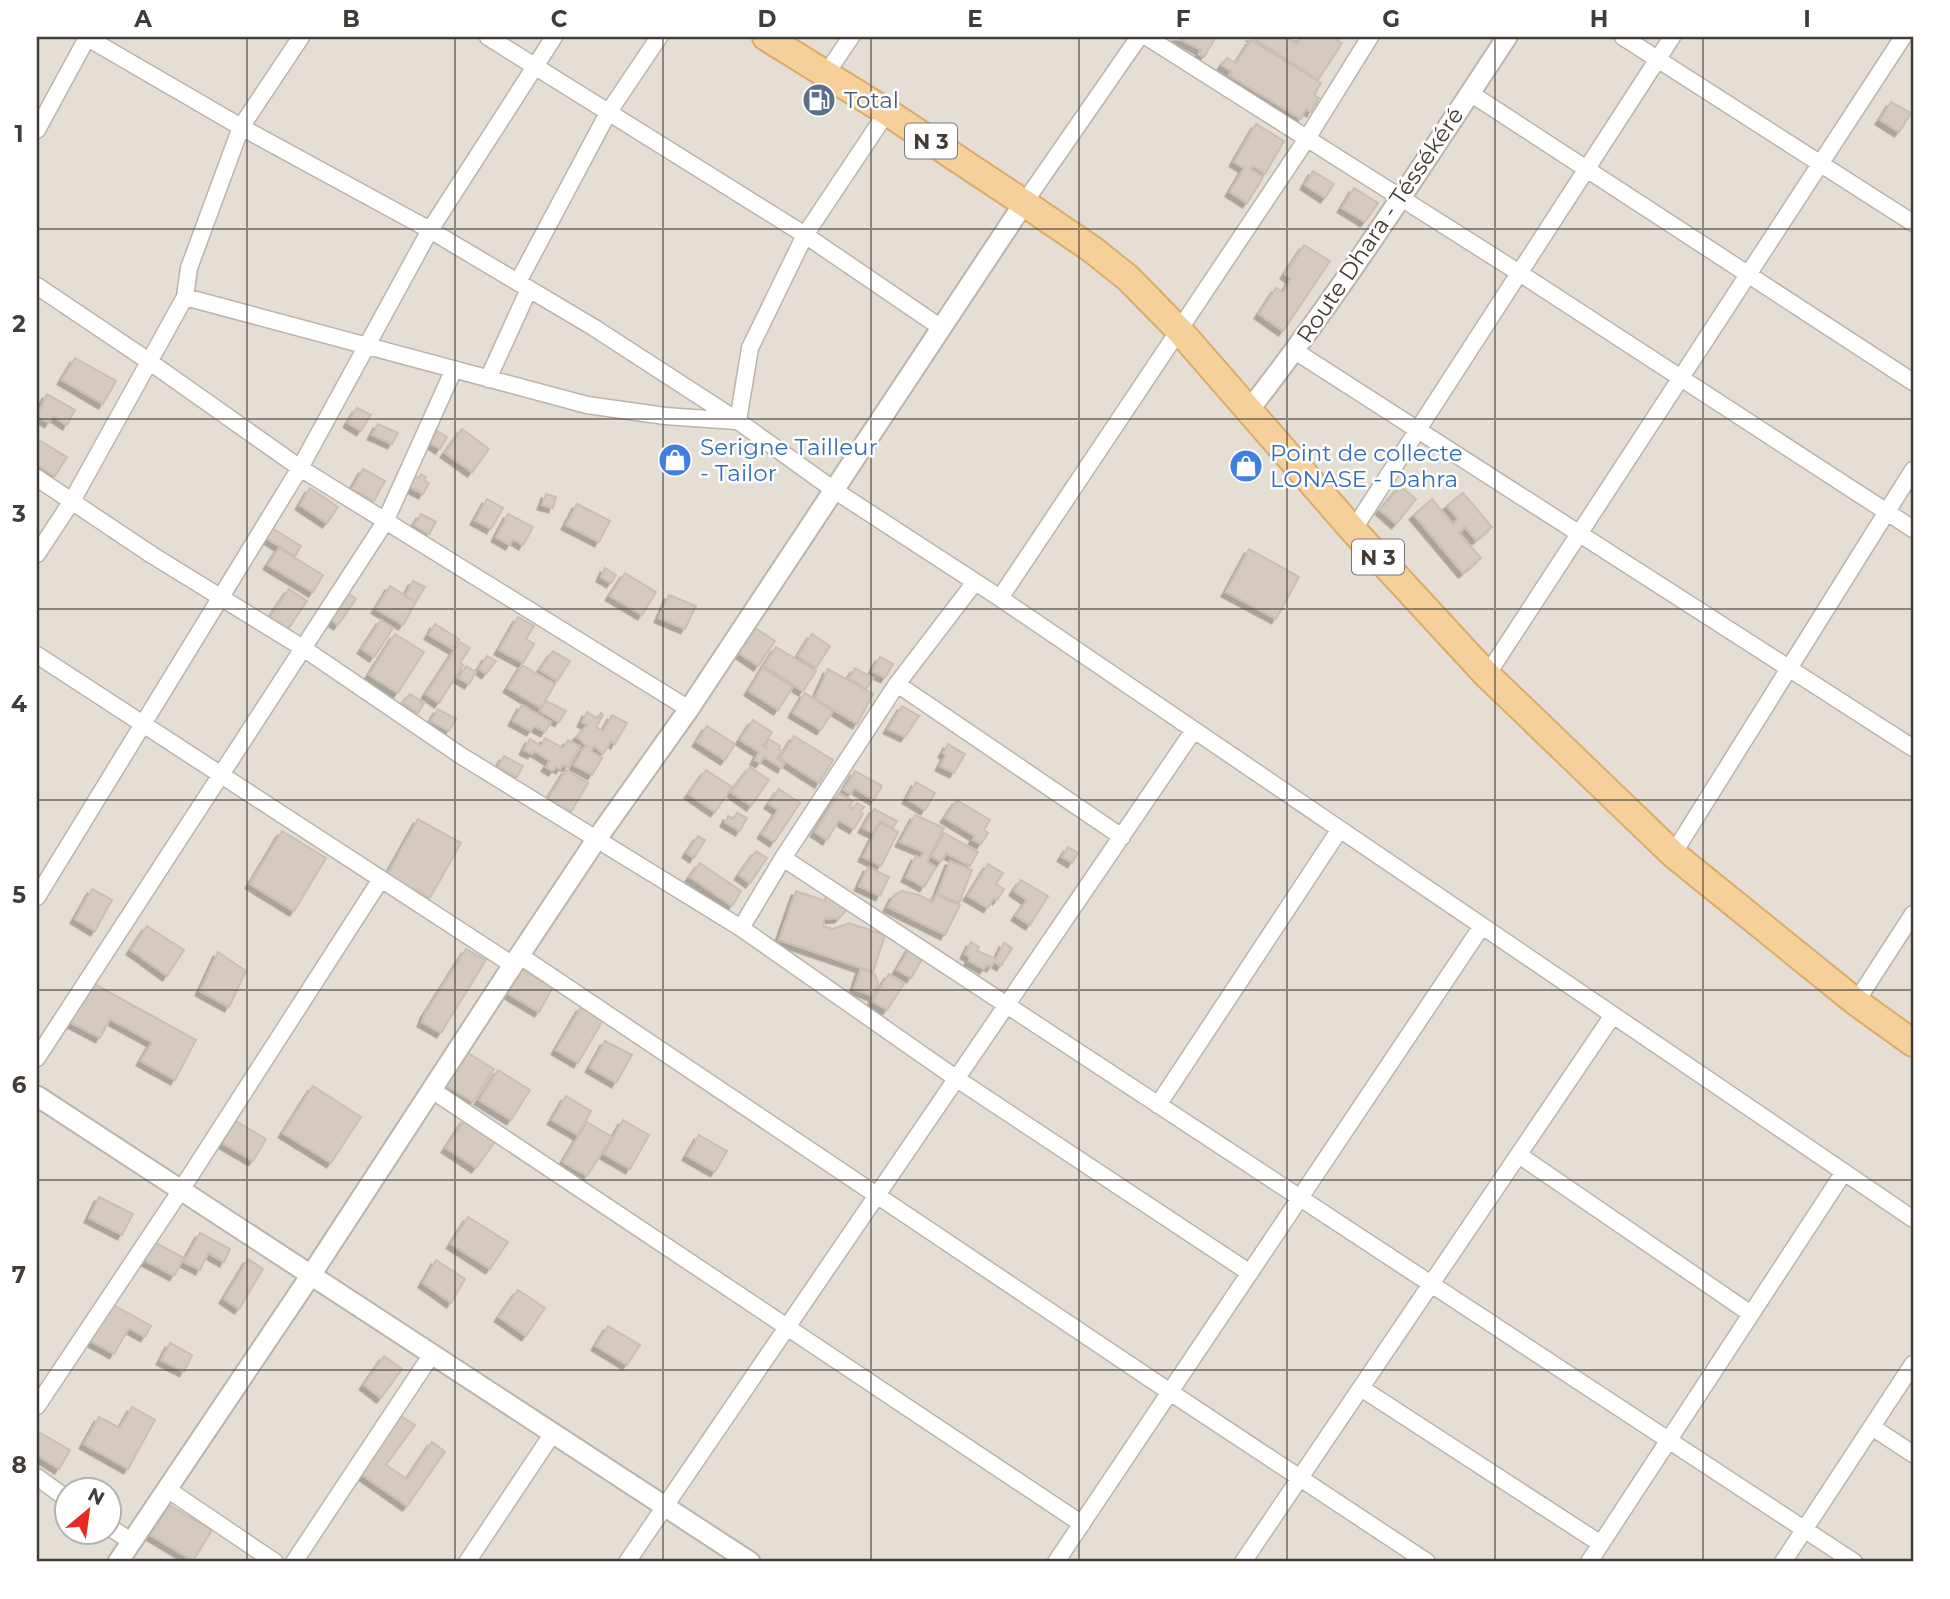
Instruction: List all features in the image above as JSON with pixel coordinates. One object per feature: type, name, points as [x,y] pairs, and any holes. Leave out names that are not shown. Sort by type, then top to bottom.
[{"type":"main road","name":"N 3","points":[[766,37],[887,112],[1024,203],[1093,250],[1128,278],[1179,331],[1353,530],[1487,676],[1673,854],[1856,1002],[1913,1043]]},
{"type":"street","points":[[37,130],[87,37],[116,44],[241,127],[430,230],[593,327],[738,421],[834,490],[1000,598],[1913,1219]]},
{"type":"street","points":[[37,554],[72,500],[185,297],[189,268],[241,127],[301,37]]},
{"type":"street","points":[[488,37],[805,235],[940,327]]},
{"type":"street","points":[[37,897],[300,468],[430,230],[554,37]]},
{"type":"street","points":[[488,379],[524,286],[608,113],[659,37]]},
{"type":"street","points":[[826,74],[851,37]]},
{"type":"street","points":[[118,1562],[311,1275],[596,840],[689,709],[940,327],[1139,37]]},
{"type":"street","points":[[1147,37],[1521,274],[1913,529]]},
{"type":"street","points":[[1000,598],[1307,140],[1370,37]]},
{"type":"street","name":"Route Dhara - Téssékéré","points":[[1249,410],[1295,351],[1401,198],[1507,37]]},
{"type":"street","points":[[1623,37],[1913,223]]},
{"type":"street","points":[[1353,530],[1672,37]]},
{"type":"street","points":[[1487,676],[1903,37]]},
{"type":"street","points":[[1470,93],[1913,382]]},
{"type":"street","points":[[738,421],[750,348],[805,235],[887,112]]},
{"type":"street","points":[[37,286],[300,468],[689,709]]},
{"type":"street","points":[[185,297],[600,407],[665,416],[738,421]]},
{"type":"street","points":[[1295,351],[1913,748]]},
{"type":"street","points":[[37,1058],[385,522],[454,369]]},
{"type":"street","points":[[1673,854],[1913,470]]},
{"type":"street","points":[[37,478],[152,555],[303,648],[460,755],[741,928],[957,1079],[1250,1273]]},
{"type":"street","points":[[741,928],[783,858],[897,684],[975,582]]},
{"type":"street","points":[[37,655],[382,879],[516,960],[877,1196],[1427,1562]]},
{"type":"street","points":[[897,684],[1122,837]]},
{"type":"street","points":[[627,1562],[1194,730]]},
{"type":"street","points":[[1158,1105],[1340,829]]},
{"type":"street","points":[[783,858],[1854,1562]]},
{"type":"street","points":[[37,1406],[181,1190],[382,879]]},
{"type":"street","points":[[1856,1002],[1913,914]]},
{"type":"street","points":[[1056,1562],[1482,926]]},
{"type":"street","points":[[1243,1562],[1613,1015]]},
{"type":"street","points":[[432,1090],[1082,1524]]},
{"type":"street","points":[[37,1096],[750,1562]]},
{"type":"street","points":[[1518,1155],[1751,1314]]},
{"type":"street","points":[[1589,1562],[1844,1172]]},
{"type":"street","points":[[294,1562],[432,1354]]},
{"type":"street","points":[[1783,1562],[1913,1364]]},
{"type":"street","points":[[1361,1388],[1601,1544]]},
{"type":"street","points":[[1872,1427],[1913,1454]]},
{"type":"street","points":[[467,1562],[553,1433]]},
{"type":"street","points":[[37,1478],[52,1488]]},
{"type":"street","points":[[167,1489],[275,1562]]},
{"type":"street","points":[[122,1536],[131,1542]]},
{"type":"shaded area","points":[[37,37],[1913,37],[1913,1562],[37,1562]]},
{"type":"building","points":[[1176,37],[1216,37],[1204,57],[1199,54],[1201,50]]},
{"type":"building","points":[[1252,37],[1286,37],[1297,44],[1300,39],[1297,37],[1332,37],[1342,43],[1318,80]]},
{"type":"building","points":[[1251,40],[1321,83],[1314,95],[1319,98],[1311,112],[1306,109],[1301,119],[1229,75],[1232,72],[1222,65],[1227,58],[1236,63]]},
{"type":"building","points":[[1891,102],[1911,113],[1899,132],[1880,120]]},
{"type":"building","points":[[1256,124],[1284,141],[1265,174],[1253,166],[1251,169],[1263,177],[1247,203],[1230,192],[1244,168],[1234,162]]},
{"type":"building","points":[[1313,171],[1334,184],[1325,198],[1305,185]]},
{"type":"building","points":[[1354,188],[1378,203],[1365,222],[1342,208]]},
{"type":"building","points":[[1304,245],[1330,261],[1283,331],[1259,314],[1276,288],[1283,292],[1291,279],[1285,274]]},
{"type":"building","points":[[75,358],[116,381],[103,404],[62,380]]},
{"type":"building","points":[[47,394],[75,410],[67,425],[53,416],[49,423],[37,416]]},
{"type":"building","points":[[357,408],[371,415],[361,431],[348,423]]},
{"type":"building","points":[[378,424],[398,433],[392,444],[372,435]]},
{"type":"building","points":[[462,429],[489,449],[472,472],[445,453]]},
{"type":"building","points":[[437,431],[447,437],[440,449],[430,443]]},
{"type":"building","points":[[37,439],[67,457],[55,476],[37,465]]},
{"type":"building","points":[[363,469],[385,481],[374,501],[352,489]]},
{"type":"building","points":[[421,474],[429,483],[423,494],[407,486],[413,475],[419,478]]},
{"type":"building","points":[[1400,486],[1416,499],[1396,524],[1380,510]]},
{"type":"building","points":[[310,488],[338,507],[327,523],[300,505]]},
{"type":"building","points":[[1463,493],[1492,527],[1476,540],[1465,527],[1459,533],[1481,558],[1463,573],[1414,515],[1432,499],[1453,524],[1458,519],[1447,506]]},
{"type":"building","points":[[546,494],[556,497],[553,508],[542,505]]},
{"type":"building","points":[[487,499],[503,508],[491,529],[475,520]]},
{"type":"building","points":[[577,504],[610,521],[599,542],[566,525]]},
{"type":"building","points":[[421,514],[436,522],[429,534],[414,525]]},
{"type":"building","points":[[508,514],[533,527],[523,545],[513,539],[510,545],[496,537]]},
{"type":"building","points":[[272,528],[301,546],[295,556],[266,538]]},
{"type":"building","points":[[279,548],[323,575],[313,592],[268,565]]},
{"type":"building","points":[[1249,549],[1299,577],[1276,619],[1226,592]]},
{"type":"building","points":[[605,568],[616,575],[611,583],[601,577]]},
{"type":"building","points":[[625,573],[656,592],[642,615],[610,596]]},
{"type":"building","points":[[413,581],[425,587],[416,602],[405,596]]},
{"type":"building","points":[[390,586],[416,602],[403,625],[376,609]]},
{"type":"building","points":[[289,589],[307,601],[288,629],[270,617]]},
{"type":"building","points":[[345,591],[356,599],[338,625],[327,617]]},
{"type":"building","points":[[669,595],[696,606],[685,629],[659,618]]},
{"type":"building","points":[[518,617],[534,626],[526,639],[534,644],[523,663],[499,650]]},
{"type":"building","points":[[381,620],[393,628],[374,657],[362,649]]},
{"type":"building","points":[[435,624],[459,639],[453,649],[429,635]]},
{"type":"building","points":[[752,626],[775,641],[758,666],[736,651]]},
{"type":"building","points":[[395,634],[424,652],[398,693],[369,675]]},
{"type":"building","points":[[812,634],[830,646],[816,668],[798,656]]},
{"type":"building","points":[[460,642],[470,648],[460,663],[463,665],[439,703],[426,694]]},
{"type":"building","points":[[776,647],[816,671],[803,691],[764,666]]},
{"type":"building","points":[[553,651],[570,661],[557,681],[540,670]]},
{"type":"building","points":[[487,656],[496,661],[486,674],[479,669]]},
{"type":"building","points":[[880,657],[893,664],[885,678],[872,671]]},
{"type":"building","points":[[522,665],[555,684],[541,708],[508,688]]},
{"type":"building","points":[[466,666],[476,672],[469,684],[459,678]]},
{"type":"building","points":[[763,668],[793,687],[778,710],[749,691]]},
{"type":"building","points":[[855,668],[873,678],[866,689],[849,678]]},
{"type":"building","points":[[828,669],[873,694],[857,724],[815,698]]},
{"type":"building","points":[[805,693],[833,711],[821,730],[793,713]]},
{"type":"building","points":[[410,694],[424,703],[418,713],[403,703]]},
{"type":"building","points":[[546,701],[566,711],[559,722],[540,711]]},
{"type":"building","points":[[522,705],[551,722],[545,732],[534,726],[531,731],[513,721]]},
{"type":"building","points":[[902,706],[919,716],[905,737],[888,729]]},
{"type":"building","points":[[438,709],[456,719],[449,731],[431,721]]},
{"type":"building","points":[[587,712],[597,718],[601,713],[603,715],[596,727],[603,731],[612,715],[627,723],[615,744],[611,741],[603,754],[594,746],[591,751],[602,758],[592,775],[574,765],[584,747],[588,747],[577,737],[587,725],[582,722]]},
{"type":"building","points":[[753,720],[772,732],[763,746],[767,748],[765,745],[769,739],[780,746],[782,751],[777,759],[784,764],[782,768],[764,757],[760,763],[755,760],[759,752],[740,740]]},
{"type":"building","points":[[707,726],[735,744],[725,760],[697,742]]},
{"type":"building","points":[[794,736],[833,760],[819,783],[780,758]]},
{"type":"building","points":[[545,738],[563,748],[568,740],[580,746],[568,767],[563,765],[553,771],[546,767],[550,761],[534,751],[532,754],[524,750],[530,739],[541,746]]},
{"type":"building","points":[[948,744],[965,754],[954,773],[940,766]]},
{"type":"building","points":[[504,756],[523,766],[517,777],[498,767]]},
{"type":"building","points":[[750,767],[769,780],[751,806],[731,792]]},
{"type":"building","points":[[566,770],[588,783],[571,812],[548,799]]},
{"type":"building","points":[[706,770],[732,787],[715,812],[689,794]]},
{"type":"building","points":[[855,771],[882,786],[874,800],[854,788],[851,794],[844,790]]},
{"type":"building","points":[[916,782],[935,793],[925,810],[907,799]]},
{"type":"building","points":[[779,789],[800,803],[774,842],[762,834],[778,810],[769,804]]},
{"type":"building","points":[[839,793],[853,801],[849,807],[853,809],[857,803],[864,807],[860,812],[863,814],[854,829],[839,820],[827,840],[815,832]]},
{"type":"building","points":[[957,800],[990,820],[984,830],[988,833],[981,844],[973,840],[975,836],[945,818]]},
{"type":"building","points":[[874,809],[897,821],[893,828],[880,821],[873,833],[863,828]]},
{"type":"building","points":[[737,813],[747,818],[740,831],[725,822],[728,816],[733,819]]},
{"type":"building","points":[[915,815],[944,828],[927,862],[936,867],[924,887],[906,877],[916,856],[920,858],[924,852],[900,842]]},
{"type":"building","points":[[418,819],[461,843],[430,898],[387,875]]},
{"type":"building","points":[[880,823],[898,832],[881,866],[863,857]]},
{"type":"building","points":[[282,831],[326,858],[294,911],[250,884]]},
{"type":"building","points":[[944,833],[978,852],[970,866],[946,853],[941,862],[931,856]]},
{"type":"building","points":[[698,836],[705,840],[694,858],[687,853]]},
{"type":"building","points":[[1068,847],[1078,853],[1072,863],[1062,857]]},
{"type":"building","points":[[756,851],[767,858],[750,883],[739,875]]},
{"type":"building","points":[[950,861],[972,870],[959,903],[937,894]]},
{"type":"building","points":[[700,863],[741,891],[732,906],[690,877]]},
{"type":"building","points":[[988,864],[1003,873],[996,884],[1004,889],[988,908],[968,896]]},
{"type":"building","points":[[868,867],[889,877],[880,896],[859,886]]},
{"type":"building","points":[[1021,880],[1048,896],[1030,925],[1016,916],[1027,900],[1014,891]]},
{"type":"building","points":[[92,889],[112,900],[95,931],[75,919]]},
{"type":"building","points":[[796,891],[825,901],[832,892],[849,907],[839,918],[824,919],[823,926],[833,929],[849,923],[885,935],[873,972],[779,940]]},
{"type":"building","points":[[902,891],[933,902],[936,895],[960,905],[945,935],[888,907],[894,895]]},
{"type":"building","points":[[147,926],[184,950],[167,976],[131,950]]},
{"type":"building","points":[[971,942],[979,947],[977,951],[996,959],[1004,943],[1012,948],[1001,966],[994,962],[991,967],[987,965],[984,969],[969,961],[970,957],[965,954]]},
{"type":"building","points":[[911,946],[925,954],[911,978],[897,970]]},
{"type":"building","points":[[466,949],[486,960],[441,1033],[422,1022]]},
{"type":"building","points":[[218,952],[246,971],[229,1007],[200,991]]},
{"type":"building","points":[[861,968],[875,974],[878,983],[873,996],[854,989]]},
{"type":"building","points":[[521,969],[553,987],[539,1012],[507,993]]},
{"type":"building","points":[[889,974],[904,984],[887,1010],[872,1001]]},
{"type":"building","points":[[89,981],[196,1040],[175,1080],[141,1061],[152,1042],[110,1019],[100,1038],[68,1021]]},
{"type":"building","points":[[581,1007],[603,1020],[578,1063],[556,1050]]},
{"type":"building","points":[[605,1041],[632,1055],[616,1083],[590,1068]]},
{"type":"building","points":[[465,1051],[494,1069],[473,1102],[444,1084]]},
{"type":"building","points":[[498,1070],[530,1090],[511,1120],[479,1100]]},
{"type":"building","points":[[313,1086],[361,1117],[331,1163],[283,1133]]},
{"type":"building","points":[[566,1096],[591,1111],[578,1135],[552,1120]]},
{"type":"building","points":[[465,1119],[496,1140],[476,1168],[446,1148]]},
{"type":"building","points":[[623,1120],[649,1135],[630,1169],[604,1154]]},
{"type":"building","points":[[236,1121],[266,1139],[253,1161],[222,1143]]},
{"type":"building","points":[[587,1122],[612,1137],[587,1176],[563,1162]]},
{"type":"building","points":[[699,1135],[727,1151],[715,1172],[687,1156]]},
{"type":"building","points":[[99,1197],[133,1214],[122,1235],[89,1218]]},
{"type":"building","points":[[468,1217],[508,1242],[490,1269],[451,1244]]},
{"type":"building","points":[[200,1233],[230,1249],[224,1262],[208,1253],[200,1270],[184,1262]]},
{"type":"building","points":[[154,1242],[184,1258],[174,1276],[144,1260]]},
{"type":"building","points":[[248,1259],[263,1269],[239,1309],[224,1299]]},
{"type":"building","points":[[436,1260],[465,1279],[451,1303],[423,1283]]},
{"type":"building","points":[[518,1290],[545,1308],[526,1336],[499,1317]]},
{"type":"building","points":[[110,1303],[151,1326],[145,1337],[129,1328],[114,1354],[89,1340]]},
{"type":"building","points":[[608,1326],[640,1345],[627,1365],[596,1346]]},
{"type":"building","points":[[170,1343],[192,1355],[184,1372],[161,1360]]},
{"type":"building","points":[[384,1356],[402,1369],[381,1398],[364,1385]]},
{"type":"building","points":[[132,1407],[155,1420],[128,1469],[84,1444],[99,1417],[120,1428]]},
{"type":"building","points":[[401,1416],[415,1425],[386,1465],[407,1479],[432,1442],[445,1452],[407,1506],[361,1474]]},
{"type":"building","points":[[37,1431],[70,1450],[59,1469],[37,1455]]},
{"type":"building","points":[[169,1505],[212,1530],[193,1561],[150,1535]]},
{"type":"place","name":"Total","points":[[819,100]]},
{"type":"place","name":"Serigne Tailleur - Tailor","points":[[675,460]]},
{"type":"place","name":"Point de collecte LONASE - Dahra","points":[[1246,466]]}]
